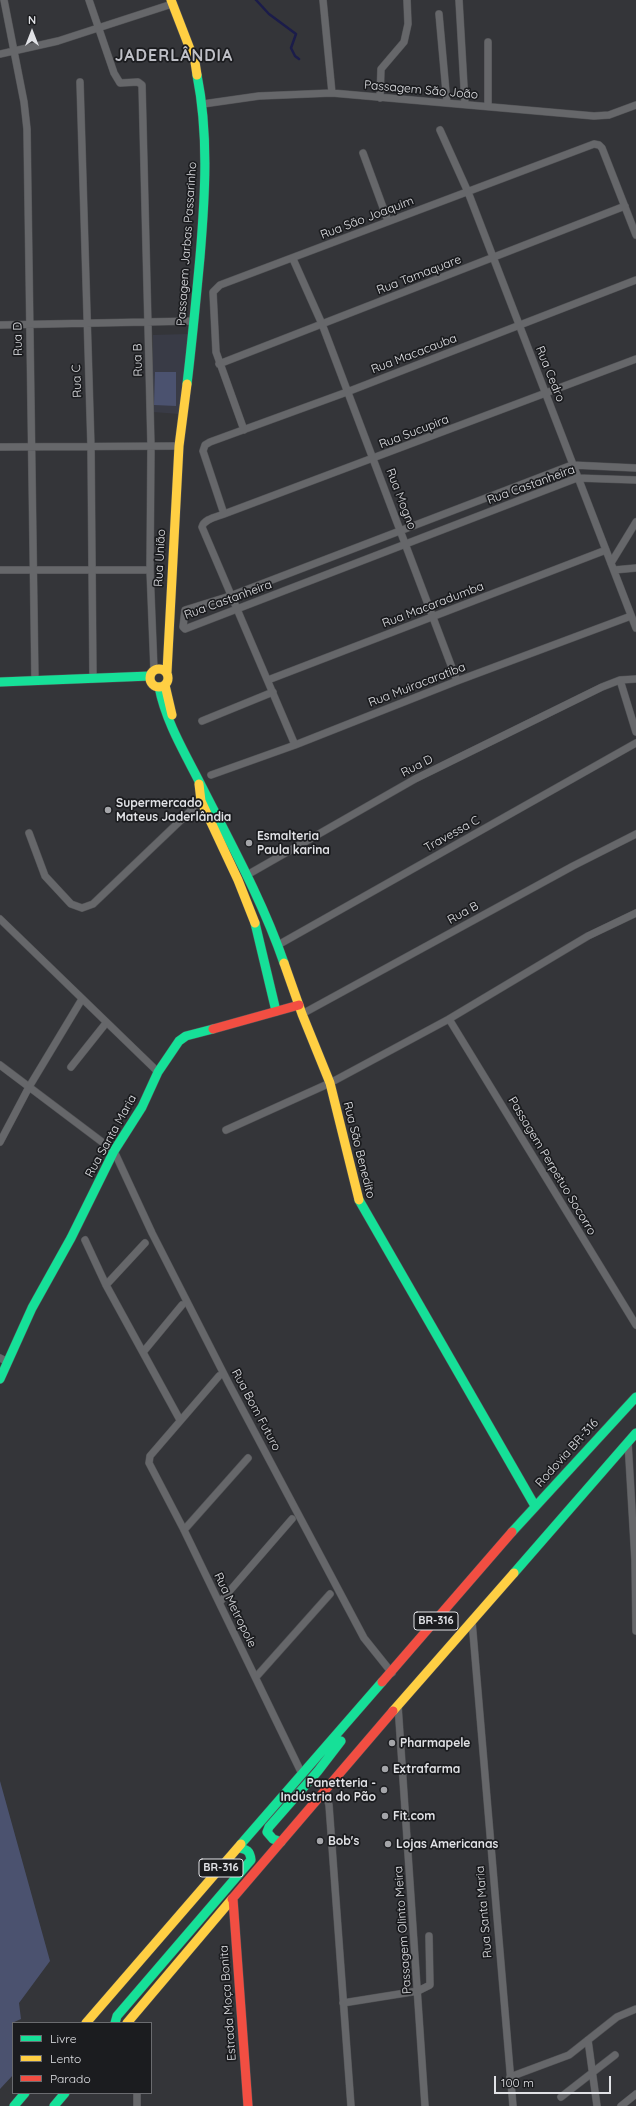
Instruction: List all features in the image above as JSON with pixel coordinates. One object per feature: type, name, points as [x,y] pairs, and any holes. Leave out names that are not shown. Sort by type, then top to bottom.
[{"type":"main road","name":"Passagem Jarbas Passarinho","points":[[172,2],[195,62],[204,104],[205,159],[203,219],[194,322],[180,446]]},
{"type":"main road","name":"Rua União","points":[[167,672],[171,577],[180,446]]},
{"type":"main road","points":[[0,682],[35,680],[93,680],[152,673],[160,668],[167,672],[168,680],[162,686],[153,685],[152,673]]},
{"type":"main road","name":"Rua São Benedito","points":[[162,686],[162,702],[174,731],[199,782],[209,797],[247,875],[278,945],[302,1014],[330,1084],[353,1181],[365,1214],[535,1506]]},
{"type":"main road","name":"Rua São Benedito","points":[[199,782],[201,801],[238,880],[258,931],[276,1011]]},
{"type":"main road","name":"Rua Santa Maria","points":[[0,1379],[4,1360],[71,1238],[114,1151],[142,1107],[158,1072],[179,1041],[186,1036],[299,1004]]},
{"type":"main road","name":"Rodovia BR-316","points":[[392,1673],[535,1506],[636,1397]]},
{"type":"main road","name":"BR-316","points":[[135,2018],[233,1899],[398,1705],[636,1433]]},
{"type":"main road","name":"BR-316","points":[[87,2022],[355,1713],[392,1673]]},
{"type":"main road","points":[[281,1842],[269,1836],[267,1832],[269,1827],[318,1771],[347,1734],[355,1713]]},
{"type":"main road","points":[[115,2022],[117,2016],[251,1860],[250,1853],[246,1849],[238,1848]]},
{"type":"main road","name":"Estrada Moça Bonita","points":[[233,1899],[248,2106]]},
{"type":"main road","points":[[14,2106],[24,2094]]},
{"type":"main road","points":[[54,2106],[64,2094]]},
{"type":"street","name":"Rua D","points":[[4,0],[15,51],[27,129],[35,680]]},
{"type":"street","points":[[89,0],[99,28]]},
{"type":"street","points":[[323,0],[332,93]]},
{"type":"street","points":[[380,98],[380,69],[404,42],[408,24],[407,0]]},
{"type":"street","points":[[459,0],[465,104]]},
{"type":"street","points":[[0,54],[58,41],[172,2]]},
{"type":"street","points":[[440,14],[446,103]]},
{"type":"street","name":"Rua B","points":[[99,28],[114,73],[120,83],[138,82],[142,86],[151,446],[150,570],[152,673]]},
{"type":"street","points":[[488,42],[488,106]]},
{"type":"street","name":"Rua C","points":[[80,82],[86,323],[91,447],[93,680]]},
{"type":"street","name":"Passagem São João","points":[[204,104],[259,96],[332,93],[594,116],[609,114],[636,105]]},
{"type":"street","name":"Rua Cedro","points":[[440,130],[468,192],[518,326],[546,392],[572,465],[636,628]]},
{"type":"street","name":"Rua São Joaquim","points":[[219,364],[214,326],[213,292],[215,288],[594,144],[599,145],[602,148],[626,206]]},
{"type":"street","points":[[363,153],[388,221]]},
{"type":"street","points":[[626,206],[636,235]]},
{"type":"street","name":"Rua Tamaquare","points":[[219,364],[626,206]]},
{"type":"street","name":"Rua Mogno","points":[[293,259],[322,324],[457,681]]},
{"type":"street","name":"Rua Macacauba","points":[[224,514],[203,451],[205,445],[210,442],[347,392],[636,280]]},
{"type":"street","points":[[0,325],[194,322]]},
{"type":"street","name":"Rua Sucupira","points":[[230,596],[202,528],[206,521],[374,459],[546,392],[636,359]]},
{"type":"street","points":[[219,364],[244,430]]},
{"type":"street","points":[[0,447],[180,446]]},
{"type":"street","name":"Rua Castanheira","points":[[636,468],[572,465],[230,596],[185,610],[183,627],[185,629],[236,610],[577,478],[636,480]]},
{"type":"street","points":[[636,522],[612,567],[636,568]]},
{"type":"street","name":"Rua Macaradumba","points":[[268,680],[606,550]]},
{"type":"street","points":[[0,570],[150,570]]},
{"type":"street","points":[[230,596],[268,680],[295,745]]},
{"type":"street","name":"Rua Muiracaratiba","points":[[211,775],[295,745],[457,681],[631,616]]},
{"type":"street","name":"Rua D","points":[[247,875],[415,779],[602,687],[620,680],[636,679]]},
{"type":"street","points":[[620,680],[636,732]]},
{"type":"street","points":[[202,721],[273,692]]},
{"type":"street","name":"Travessa C","points":[[278,945],[636,743]]},
{"type":"street","points":[[29,833],[45,876],[71,904],[82,908],[93,904],[201,801]]},
{"type":"street","name":"Rua B","points":[[302,1014],[573,866],[636,834]]},
{"type":"street","points":[[226,1130],[330,1084],[449,1019],[588,936],[636,912]]},
{"type":"street","points":[[0,919],[158,1072]]},
{"type":"street","points":[[0,1142],[29,1088],[82,999]]},
{"type":"street","name":"Passagem Perpetuo Socorro","points":[[449,1019],[636,1325]]},
{"type":"street","points":[[71,1068],[106,1023]]},
{"type":"street","points":[[0,1065],[114,1151]]},
{"type":"street","name":"Rua Bom Futuro","points":[[114,1151],[155,1240],[364,1638],[392,1673]]},
{"type":"street","points":[[85,1240],[106,1285],[144,1351],[180,1420],[218,1376]]},
{"type":"street","points":[[106,1285],[145,1243]]},
{"type":"street","points":[[144,1351],[182,1305]]},
{"type":"street","name":"Rua Metropole","points":[[180,1420],[150,1456],[149,1463],[220,1602],[302,1774]]},
{"type":"street","points":[[628,1442],[635,1560],[636,1631]]},
{"type":"street","points":[[184,1530],[248,1458]]},
{"type":"street","points":[[220,1602],[292,1519]]},
{"type":"street","points":[[256,1677],[330,1594]]},
{"type":"street","name":"Rua Santa Maria","points":[[472,1621],[513,2106]]},
{"type":"street","name":"Passagem Olinto Meira","points":[[398,1705],[425,2106]]},
{"type":"street","points":[[325,1791],[329,1805],[351,2106]]},
{"type":"street","points":[[343,2003],[418,1991],[430,1985],[429,1936]]},
{"type":"street","points":[[510,2077],[569,2055],[617,2017],[636,2009]]},
{"type":"street","points":[[588,2040],[591,2074],[597,2106]]},
{"type":"street","points":[[561,2096],[615,2055]]},
{"type":"street","points":[[137,2094],[137,2106]]},
{"type":"street","points":[[622,2106],[636,2094]]},
{"type":"shaded area","points":[[188,334],[179,414],[153,412],[153,335]]},
{"type":"shaded area","points":[[155,372],[176,372],[176,406],[154,405]]},
{"type":"shaded area","points":[[0,1781],[50,1961],[19,2003],[21,2019],[12,2022],[12,2076],[0,2089]]},
{"type":"waterway","points":[[256,0],[269,14],[296,34],[291,48],[295,56],[299,59]]},
{"type":"traffic: fast","points":[[187,384],[200,257],[205,166],[203,120],[197,75]]},
{"type":"traffic: fast","points":[[0,682],[150,676]]},
{"type":"traffic: fast","points":[[159,687],[171,726],[256,896],[276,940],[284,963]]},
{"type":"traffic: fast","points":[[255,923],[276,1011]]},
{"type":"traffic: fast","points":[[0,1379],[32,1308],[71,1238],[114,1151],[142,1107],[158,1072],[179,1041],[186,1036],[213,1029]]},
{"type":"traffic: fast","points":[[359,1200],[535,1506]]},
{"type":"traffic: fast","points":[[512,1532],[636,1397]]},
{"type":"traffic: fast","points":[[514,1573],[636,1433]]},
{"type":"traffic: fast","points":[[241,1844],[382,1682]]},
{"type":"traffic: fast","points":[[281,1842],[273,1839],[267,1832],[269,1827],[318,1771],[341,1741]]},
{"type":"traffic: fast","points":[[115,2022],[117,2016],[251,1860],[248,1851],[238,1848]]},
{"type":"traffic: fast","points":[[14,2106],[24,2094]]},
{"type":"traffic: fast","points":[[54,2106],[64,2094]]},
{"type":"traffic: slow","points":[[171,0],[195,62],[197,75]]},
{"type":"traffic: slow","points":[[167,672],[179,446],[187,384]]},
{"type":"traffic: slow","points":[[159,669],[163,670],[167,674],[168,678],[167,682],[163,686],[159,687],[155,686],[151,682],[150,678],[151,674],[155,670],[159,669]]},
{"type":"traffic: slow","points":[[165,685],[172,715]]},
{"type":"traffic: slow","points":[[199,784],[201,801],[238,880],[255,923]]},
{"type":"traffic: slow","points":[[284,963],[302,1014],[330,1083],[359,1200]]},
{"type":"traffic: slow","points":[[393,1711],[514,1573]]},
{"type":"traffic: slow","points":[[87,2022],[241,1844]]},
{"type":"traffic: slow","points":[[128,2022],[232,1899]]},
{"type":"traffic: jam","points":[[213,1029],[299,1005]]},
{"type":"traffic: jam","points":[[382,1682],[512,1532]]},
{"type":"traffic: jam","points":[[232,1899],[393,1711]]},
{"type":"traffic: jam","points":[[233,1899],[248,2106]]},
{"type":"place","name":"Supermercado Mateus Jaderlândia","points":[[108,810]]},
{"type":"place","name":"Esmalteria Paula karina","points":[[249,843]]},
{"type":"place","name":"Pharmapele","points":[[392,1743]]},
{"type":"place","name":"Extrafarma","points":[[385,1769]]},
{"type":"place","name":"Panetteria - Indústria do Pão","points":[[384,1790]]},
{"type":"place","name":"Fit.com","points":[[385,1816]]},
{"type":"place","name":"Bob's","points":[[320,1841]]},
{"type":"place","name":"Lojas Americanas","points":[[388,1844]]},
{"type":"district","name":"JADERLÂNDIA","points":[[174,56]]}]
